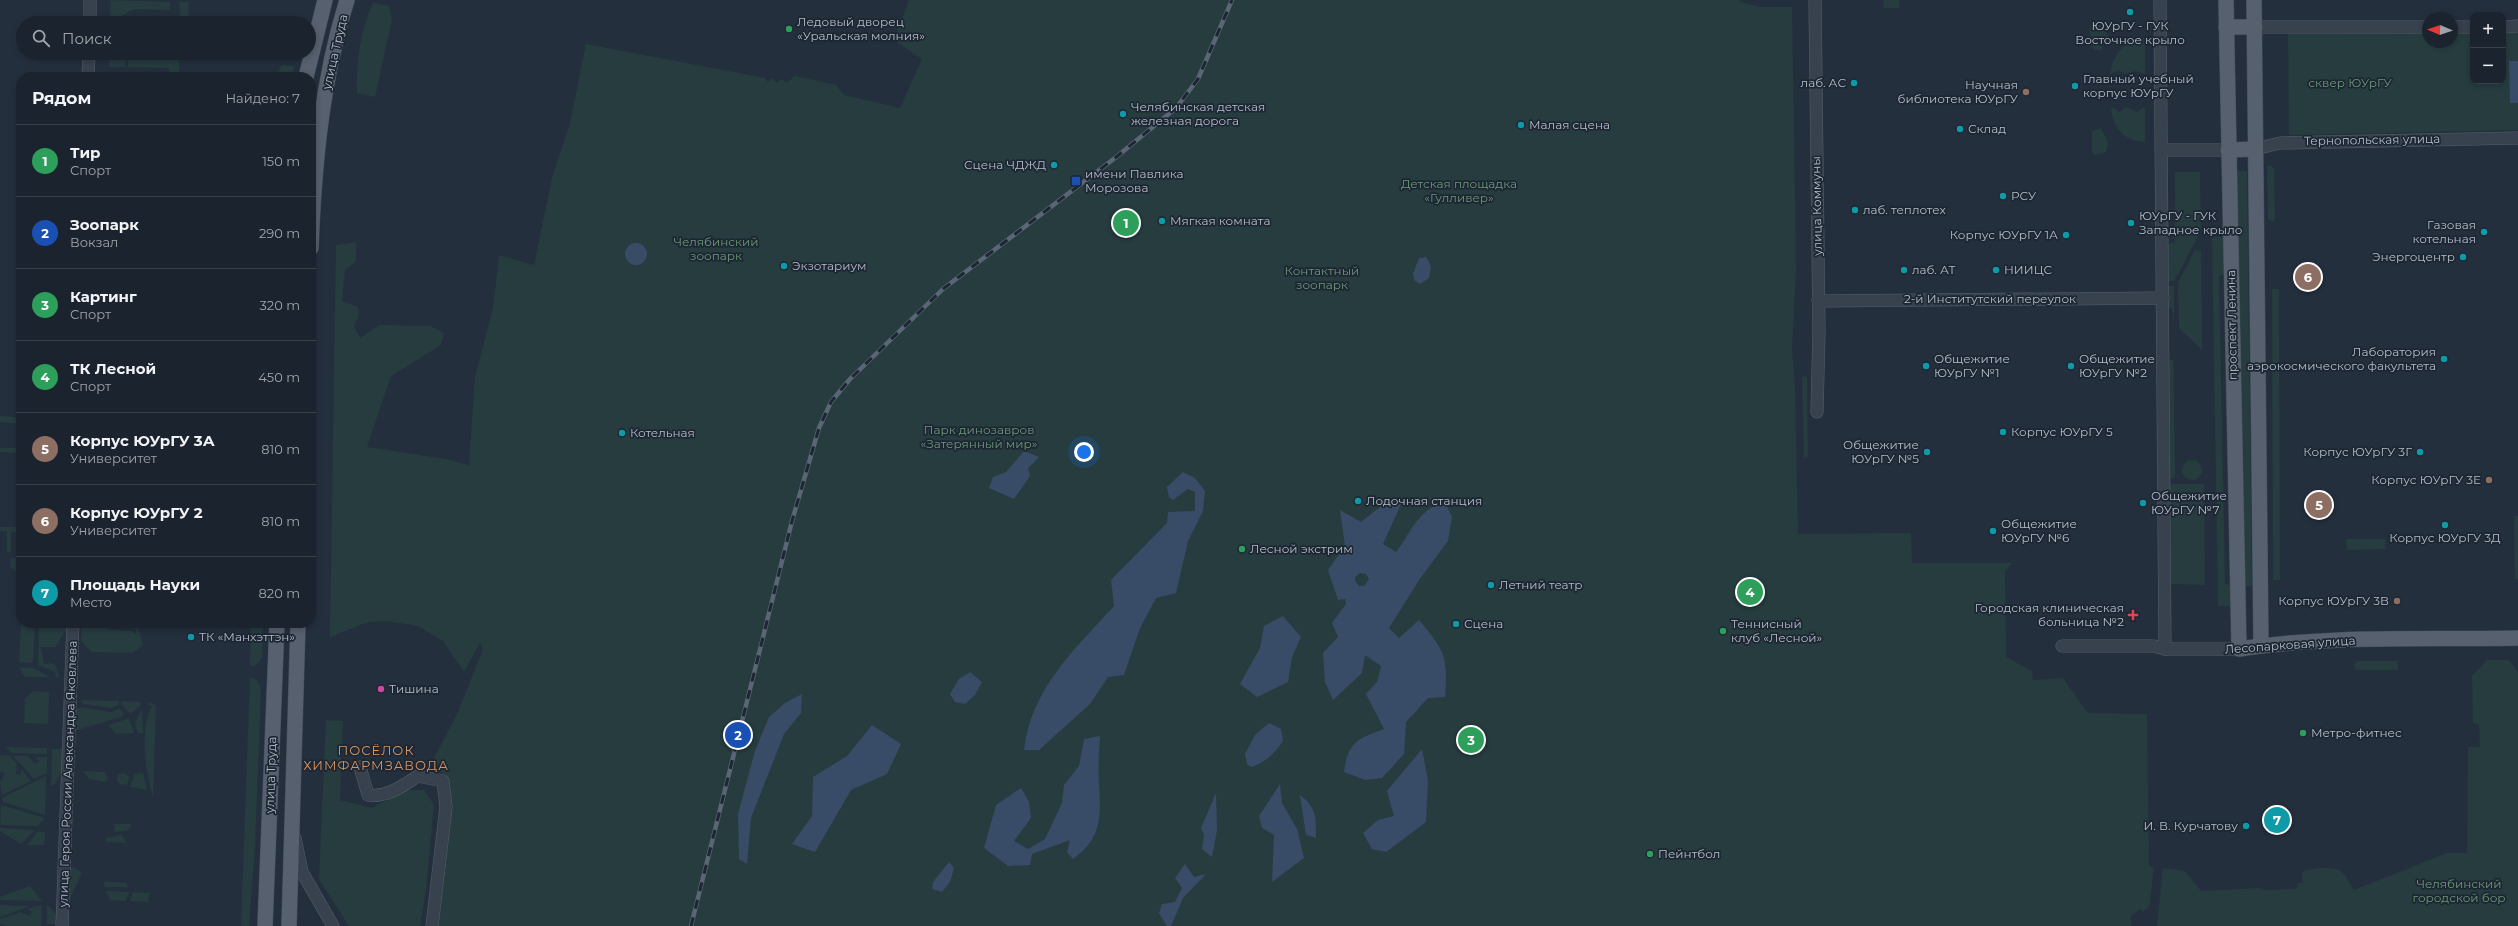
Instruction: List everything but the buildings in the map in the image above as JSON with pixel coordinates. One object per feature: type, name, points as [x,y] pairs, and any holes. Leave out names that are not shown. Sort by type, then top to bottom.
[{"type":"main road","name":"улица Труда","points":[[316,36],[325,0]]},
{"type":"main road","name":"улица Труда","points":[[316,190],[323,110],[335,43],[347,0]]},
{"type":"main road","name":"проспект Ленина","points":[[2226,0],[2239,650]]},
{"type":"main road","name":"проспект Ленина","points":[[2254,0],[2261,646]]},
{"type":"main road","points":[[2226,27],[2254,27]]},
{"type":"main road","name":"улица Труда","points":[[307,72],[310,60]]},
{"type":"main road","name":"Тернопольская улица","points":[[2228,150],[2255,149]]},
{"type":"main road","points":[[2238,584],[2242,592],[2249,594],[2256,592],[2260,583]]},
{"type":"main road","name":"улица Труда","points":[[265,926],[277,628]]},
{"type":"main road","name":"улица Труда","points":[[289,926],[298,628]]},
{"type":"main road","name":"Лесопарковая улица","points":[[2239,650],[2261,646],[2344,641],[2518,638]]},
{"type":"street","points":[[90,0],[90,16]]},
{"type":"street","name":"улица Коммуны","points":[[1815,0],[1818,301],[1816,412]]},
{"type":"street","points":[[2160,0],[2165,649]]},
{"type":"street","points":[[2506,26],[2518,26]]},
{"type":"street","points":[[2254,27],[2422,27]]},
{"type":"street","points":[[2458,27],[2470,27]]},
{"type":"street","points":[[88,72],[89,60]]},
{"type":"street","name":"Тернопольская улица","points":[[2255,149],[2280,143],[2518,138]]},
{"type":"street","points":[[2161,150],[2228,150]]},
{"type":"street","name":"2-й Институтский переулок","points":[[1818,301],[2163,298]]},
{"type":"street","name":"улица Героя России Александра Яковлева","points":[[62,926],[73,628]]},
{"type":"street","name":"Лесопарковая улица","points":[[2062,646],[2154,646],[2165,649],[2239,650]]},
{"type":"street","points":[[360,767],[368,795],[373,796],[379,797],[395,790],[418,776],[443,781],[446,807],[432,926]]},
{"type":"street","points":[[292,823],[302,872],[333,926]]},
{"type":"green space","points":[[111,0],[170,2],[170,10],[134,9],[121,16],[110,16]]},
{"type":"green space","points":[[909,0],[1739,0],[1740,2],[1760,7],[1792,7],[1796,269],[1792,347],[1795,387],[1798,534],[1911,533],[1912,563],[2012,563],[2005,571],[2006,657],[2032,671],[2033,680],[2063,678],[2088,713],[2147,714],[2149,866],[2154,869],[2149,907],[2143,912],[2140,909],[2131,916],[2131,926],[429,926],[450,792],[434,758],[458,712],[483,649],[480,643],[464,672],[443,641],[418,626],[386,621],[368,622],[330,637],[336,245],[356,242],[356,261],[345,270],[342,301],[358,307],[359,315],[354,327],[360,338],[379,325],[430,326],[444,333],[441,345],[391,376],[367,447],[446,459],[469,465],[475,377],[493,308],[499,255],[534,265],[552,178],[570,124],[586,44],[765,78],[768,82],[773,78],[777,83],[782,79],[786,83],[795,76],[836,85],[844,95],[900,108],[922,59],[894,40]]},
{"type":"green space","points":[[1883,0],[1899,0],[1899,8],[1884,8]]},
{"type":"green space","points":[[179,2],[189,2],[188,16],[180,16]]},
{"type":"green space","points":[[373,3],[389,6],[392,19],[375,97],[357,93],[358,58],[365,25]]},
{"type":"green space","points":[[2093,25],[2103,25],[2108,36],[2101,50],[2094,50],[2091,45],[2090,27]]},
{"type":"green space","name":"сквер ЮУрГУ","points":[[2422,33],[2422,48],[2458,48],[2458,33],[2470,33],[2470,84],[2506,84],[2506,33],[2518,33],[2518,130],[2289,135],[2288,34]]},
{"type":"green space","points":[[2140,38],[2145,38],[2145,74],[2136,71],[2126,74],[2119,71],[2110,74],[2113,61],[2119,51],[2128,43]]},
{"type":"green space","points":[[109,60],[125,60],[125,67],[109,67]]},
{"type":"green space","points":[[128,60],[179,60],[179,72],[169,72],[169,68],[128,67]]},
{"type":"green space","points":[[283,65],[294,66],[293,72],[279,72],[280,67]]},
{"type":"green space","points":[[2126,107],[2137,112],[2145,107],[2145,142],[2131,139],[2126,136],[2114,122],[2111,108],[2114,108],[2119,112]]},
{"type":"green space","points":[[2101,128],[2108,142],[2106,152],[2095,155],[2092,152],[2092,131]]},
{"type":"green space","points":[[2267,166],[2272,166],[2274,169],[2275,218],[2273,222],[2268,219]]},
{"type":"green space","points":[[2237,171],[2247,171],[2252,586],[2242,586]]},
{"type":"green space","points":[[2175,172],[2200,172],[2201,231],[2174,281],[2168,281],[2168,244],[2175,242]]},
{"type":"green space","points":[[2212,237],[2225,237],[2226,274],[2219,276],[2225,584],[2231,585],[2233,606],[2218,606]]},
{"type":"green space","points":[[2195,250],[2201,251],[2202,350],[2179,328],[2178,283]]},
{"type":"green space","points":[[2168,286],[2174,286],[2174,326],[2172,308],[2168,308]]},
{"type":"green space","points":[[2272,289],[2279,289],[2280,580],[2273,580]]},
{"type":"green space","points":[[2173,331],[2175,478],[2169,479],[2168,360],[2173,360]]},
{"type":"green space","points":[[1802,376],[1807,377],[1808,456],[1804,458]]},
{"type":"green space","points":[[0,416],[16,417],[16,424],[0,422]]},
{"type":"green space","points":[[0,448],[16,448],[16,453],[0,452]]},
{"type":"green space","points":[[2188,460],[2196,460],[2202,466],[2202,474],[2196,480],[2188,480],[2182,474],[2182,466]]},
{"type":"green space","points":[[2170,484],[2204,484],[2205,585],[2171,584]]},
{"type":"green space","points":[[2514,516],[2518,516],[2518,579],[2515,579]]},
{"type":"green space","points":[[0,527],[16,527],[16,532],[11,532],[11,552],[7,552],[7,531],[0,531]]},
{"type":"green space","points":[[2346,539],[2385,539],[2386,549],[2347,550]]},
{"type":"green space","points":[[11,558],[16,558],[16,571],[10,567]]},
{"type":"green space","points":[[21,628],[35,628],[33,661],[31,663],[19,662]]},
{"type":"green space","points":[[39,628],[67,628],[55,647],[41,647],[44,664],[52,663],[56,666],[59,676],[56,678],[55,672],[38,665]]},
{"type":"green space","points":[[82,628],[106,628],[109,630],[132,631],[136,634],[138,628],[143,645],[132,653],[91,652],[81,641]]},
{"type":"green space","points":[[251,628],[263,628],[262,658],[257,665],[250,666]]},
{"type":"green space","name":"Челябинский городской бор","points":[[2487,660],[2509,660],[2518,672],[2518,926],[2157,926],[2163,868],[2185,871],[2201,891],[2259,888],[2265,890],[2297,889],[2298,883],[2303,883],[2302,872],[2333,868],[2343,873],[2354,890],[2447,853],[2467,853],[2468,747],[2480,747],[2479,725],[2473,722],[2472,676]]},
{"type":"green space","points":[[2357,661],[2398,661],[2398,670],[2356,670],[2354,665]]},
{"type":"green space","points":[[19,667],[33,668],[50,677],[25,677]]},
{"type":"green space","points":[[250,677],[257,680],[261,688],[255,847],[249,926],[241,926]]},
{"type":"green space","points":[[33,691],[49,692],[48,724],[24,723],[25,699]]},
{"type":"green space","points":[[81,700],[119,701],[119,705],[110,708],[83,704]]},
{"type":"green space","points":[[122,701],[141,702],[140,706],[130,714],[122,705]]},
{"type":"green space","points":[[150,702],[156,706],[153,797],[148,776],[145,751],[146,727],[152,706],[148,705]]},
{"type":"green space","points":[[81,707],[110,712],[120,709],[124,713],[121,717],[74,731],[75,710]]},
{"type":"green space","points":[[142,709],[143,733],[138,733],[135,724]]},
{"type":"green space","points":[[129,718],[134,733],[115,734],[109,725]]},
{"type":"green space","points":[[326,720],[343,721],[340,800],[372,808],[407,790],[424,790],[434,805],[426,889],[420,926],[349,926],[319,879]]},
{"type":"green space","points":[[6,747],[47,748],[47,754],[11,753]]},
{"type":"green space","points":[[52,749],[64,749],[64,769],[54,785],[51,786]]},
{"type":"green space","points":[[0,755],[10,756],[17,764],[16,774],[21,775],[21,769],[31,781],[2,795],[0,782],[5,774],[1,771],[0,773]]},
{"type":"green space","points":[[13,756],[28,756],[35,764],[39,761],[35,757],[47,757],[47,773],[34,779]]},
{"type":"green space","points":[[83,771],[105,772],[108,779],[105,782],[89,779]]},
{"type":"green space","points":[[121,773],[125,773],[129,779],[125,785],[121,785],[117,781],[117,777]]},
{"type":"green space","points":[[143,773],[147,790],[130,787],[135,774]]},
{"type":"green space","points":[[46,776],[45,815],[3,802],[2,798]]},
{"type":"green space","points":[[1,805],[45,818],[38,826],[0,825]]},
{"type":"green space","points":[[114,824],[132,824],[128,830],[115,832]]},
{"type":"green space","points":[[0,828],[35,830],[21,844],[0,831]]},
{"type":"green space","points":[[38,831],[45,832],[44,845],[27,845]]},
{"type":"green space","points":[[122,835],[127,843],[105,842],[106,838]]},
{"type":"green space","points":[[74,867],[82,873],[68,902],[70,868]]},
{"type":"green space","points":[[103,881],[126,883],[128,887],[105,887]]},
{"type":"green space","points":[[30,886],[42,901],[0,900],[0,897]]},
{"type":"green space","points":[[106,891],[129,892],[126,901],[110,900]]},
{"type":"green space","points":[[133,892],[149,893],[148,902],[130,901]]},
{"type":"green space","points":[[0,905],[30,906],[0,917]]},
{"type":"green space","points":[[47,905],[59,917],[59,924],[47,924]]},
{"type":"green space","points":[[42,906],[41,926],[6,926],[0,924],[0,919],[21,912],[30,916],[32,912],[27,909]]},
{"type":"water","points":[[2509,61],[2518,61],[2518,103],[2510,103]]},
{"type":"water","points":[[636,243],[644,246],[647,254],[644,262],[636,265],[628,262],[625,254],[628,246]]},
{"type":"water","points":[[1426,257],[1431,266],[1429,278],[1420,284],[1414,280],[1413,274],[1419,258]]},
{"type":"water","points":[[1024,451],[1039,457],[1028,468],[1030,476],[1014,499],[989,488],[993,477],[1006,472]]},
{"type":"water","points":[[1183,472],[1195,478],[1205,491],[1203,511],[1188,541],[1176,593],[1156,598],[1140,628],[1124,675],[1108,677],[1090,704],[1039,750],[1024,750],[1028,728],[1035,708],[1045,689],[1084,638],[1114,606],[1111,580],[1167,523],[1168,512],[1195,511],[1195,492],[1188,489],[1173,500],[1169,497],[1167,487]]},
{"type":"water","points":[[1403,500],[1383,544],[1396,552],[1416,522],[1429,509],[1437,505],[1446,504],[1452,517],[1448,541],[1419,580],[1389,628],[1399,638],[1419,620],[1434,639],[1443,655],[1446,683],[1445,697],[1428,698],[1406,722],[1404,754],[1382,778],[1365,780],[1344,772],[1348,754],[1352,747],[1361,739],[1384,729],[1366,694],[1377,682],[1381,666],[1365,655],[1362,673],[1333,700],[1325,682],[1323,653],[1338,637],[1332,623],[1346,604],[1345,599],[1338,600],[1328,570],[1345,546],[1340,510],[1361,522],[1380,507]],"holes":[[[1360,573],[1366,574],[1369,579],[1364,586],[1359,586],[1355,581],[1355,577]]]},
{"type":"water","points":[[1283,616],[1301,637],[1292,657],[1288,682],[1257,697],[1240,684],[1260,648],[1264,626]]},
{"type":"water","points":[[970,672],[982,682],[975,695],[965,704],[955,702],[950,694],[959,679]]},
{"type":"water","points":[[802,694],[801,713],[784,734],[751,818],[747,864],[739,859],[738,814],[755,751],[769,717],[785,703]]},
{"type":"water","points":[[1269,723],[1281,729],[1283,741],[1269,757],[1261,763],[1251,767],[1247,764],[1245,754],[1255,735]]},
{"type":"water","points":[[872,725],[901,744],[887,774],[851,790],[815,852],[792,844],[812,816],[813,777],[847,756]]},
{"type":"water","points":[[1100,736],[1100,806],[1098,826],[1090,843],[1083,851],[1073,859],[1067,852],[1070,840],[1032,854],[1030,865],[1008,866],[984,848],[996,805],[1021,788],[1029,802],[1031,818],[1014,841],[1028,849],[1045,839],[1062,803],[1064,785],[1079,766],[1084,739]]},
{"type":"water","points":[[1422,749],[1428,781],[1426,822],[1386,852],[1372,849],[1363,833],[1378,820],[1394,816],[1387,791]]},
{"type":"water","points":[[1280,784],[1282,803],[1297,829],[1304,858],[1272,882],[1274,835],[1262,828],[1259,816]]},
{"type":"water","points":[[1216,793],[1217,830],[1212,857],[1202,849],[1204,835],[1201,828]]},
{"type":"water","points":[[1300,795],[1310,804],[1313,809],[1316,825],[1316,838],[1306,835]]},
{"type":"water","points":[[949,862],[954,868],[950,882],[942,892],[932,889],[933,882]]},
{"type":"water","points":[[1185,864],[1194,877],[1206,874],[1183,898],[1171,926],[1167,926],[1159,913],[1162,904],[1175,902],[1182,888],[1175,878]]},
{"type":"railway","points":[[691,926],[792,521],[819,428],[831,402],[850,379],[943,289],[1115,158],[1176,108],[1198,79],[1232,0]]},
{"type":"place","name":"ЮУрГУ - ГУК Восточное крыло","points":[[2130,12]]},
{"type":"place","name":"Ледовый дворец «Уральская молния»","points":[[789,29]]},
{"type":"place","name":"лаб. АС","points":[[1854,83]]},
{"type":"place","name":"Главный учебный корпус ЮУрГУ","points":[[2075,86]]},
{"type":"place","name":"Научная библиотека ЮУрГУ","points":[[2026,92]]},
{"type":"place","name":"Челябинская детская железная дорога","points":[[1123,114]]},
{"type":"place","name":"Малая сцена","points":[[1521,125]]},
{"type":"place","name":"Склад","points":[[1960,129]]},
{"type":"place","name":"Сцена ЧДЖД","points":[[1054,165]]},
{"type":"place","name":"имени Павлика Морозова","points":[[1076,181]]},
{"type":"place","name":"РСУ","points":[[2003,196]]},
{"type":"place","name":"лаб. теплотех","points":[[1855,210]]},
{"type":"place","name":"Мягкая комната","points":[[1162,221]]},
{"type":"place","name":"Тир","points":[[1126,223]]},
{"type":"place","name":"ЮУрГУ - ГУК Западное крыло","points":[[2131,223]]},
{"type":"place","name":"Газовая котельная","points":[[2484,232]]},
{"type":"place","name":"Корпус ЮУрГУ 1А","points":[[2066,235]]},
{"type":"place","name":"Энергоцентр","points":[[2463,257]]},
{"type":"place","name":"Экзотариум","points":[[784,266]]},
{"type":"place","name":"лаб. АТ","points":[[1904,270]]},
{"type":"place","name":"НИИЦС","points":[[1996,270]]},
{"type":"place","name":"Корпус ЮУрГУ 2","points":[[2308,277]]},
{"type":"place","name":"Лаборатория аэрокосмического факультета","points":[[2444,359]]},
{"type":"place","name":"Общежитие ЮУрГУ №1","points":[[1926,366]]},
{"type":"place","name":"Общежитие ЮУрГУ №2","points":[[2071,366]]},
{"type":"place","name":"Корпус ЮУрГУ 5","points":[[2003,432]]},
{"type":"place","name":"Котельная","points":[[622,433]]},
{"type":"place","name":"Общежитие ЮУрГУ №5","points":[[1927,452]]},
{"type":"place","name":"Корпус ЮУрГУ 3Г","points":[[2420,452]]},
{"type":"place","name":"Корпус ЮУрГУ 3Е","points":[[2489,480]]},
{"type":"place","name":"Лодочная станция","points":[[1358,501]]},
{"type":"place","name":"Общежитие ЮУрГУ №7","points":[[2143,503]]},
{"type":"place","name":"Корпус ЮУрГУ 3А","points":[[2319,505]]},
{"type":"place","name":"Корпус ЮУрГУ 3Д","points":[[2445,525]]},
{"type":"place","name":"Общежитие ЮУрГУ №6","points":[[1993,531]]},
{"type":"place","name":"Лесной экстрим","points":[[1242,549]]},
{"type":"place","name":"Летний театр","points":[[1491,585]]},
{"type":"place","name":"ТК Лесной","points":[[1750,592]]},
{"type":"place","name":"Корпус ЮУрГУ 3В","points":[[2397,601]]},
{"type":"place","name":"Городская клиническая больница №2","points":[[2133,615]]},
{"type":"place","name":"Сцена","points":[[1456,624]]},
{"type":"place","name":"Теннисный клуб «Лесной»","points":[[1723,631]]},
{"type":"place","name":"ТК «Манхэттэн»","points":[[191,637]]},
{"type":"place","name":"Тишина","points":[[381,689]]},
{"type":"place","name":"Метро-фитнес","points":[[2303,733]]},
{"type":"place","name":"Зоопарк","points":[[738,735]]},
{"type":"place","name":"Картинг","points":[[1471,740]]},
{"type":"place","name":"Площадь Науки","points":[[2277,820]]},
{"type":"place","name":"И. В. Курчатову","points":[[2246,826]]},
{"type":"place","name":"Пейнтбол","points":[[1650,854]]},
{"type":"district","name":"ПОСЁЛОК ХИМФАРМЗАВОДА","points":[[376,758]]},
{"type":"park label","name":"Детская площадка «Гулливер»","points":[[1459,191]]},
{"type":"park label","name":"Челябинский зоопарк","points":[[716,249]]},
{"type":"park label","name":"Контактный зоопарк","points":[[1322,278]]},
{"type":"park label","name":"Парк динозавров «Затерянный мир»","points":[[979,437]]}]
